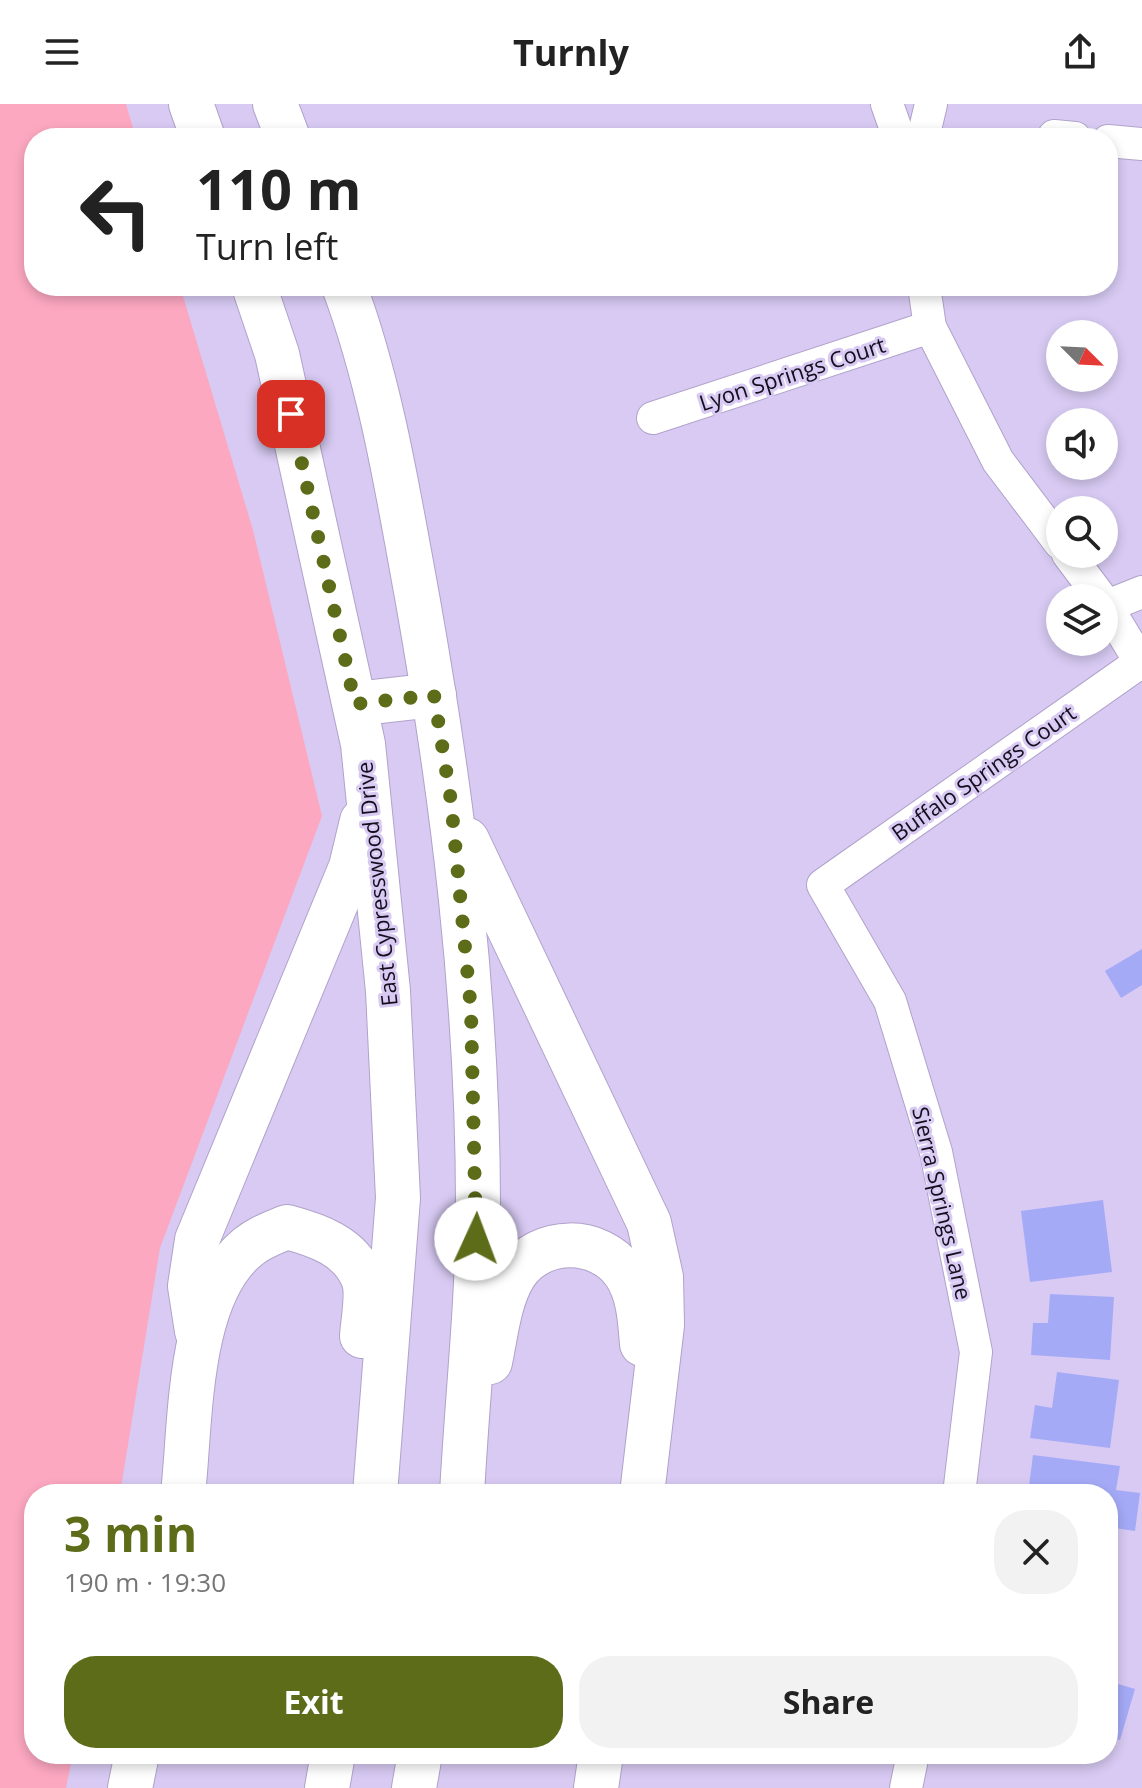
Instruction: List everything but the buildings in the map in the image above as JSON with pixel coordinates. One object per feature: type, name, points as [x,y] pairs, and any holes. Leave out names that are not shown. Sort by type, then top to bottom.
[{"type":"main road","points":[[191,104],[199,128]]},
{"type":"main road","points":[[275,104],[284,128]]},
{"type":"main road","name":"East Cypresswood Drive","points":[[257,296],[277,354],[355,704],[388,991],[398,1198],[376,1484]]},
{"type":"main road","points":[[348,296],[398,494],[451,801],[471,1010],[478,1208],[463,1484]]},
{"type":"main road","points":[[355,704],[434,695]]},
{"type":"main road","points":[[199,1345],[190,1286],[197,1240],[351,867],[368,797]]},
{"type":"main road","points":[[451,801],[484,881],[622,1160],[649,1223],[661,1277],[662,1325],[643,1484]]},
{"type":"main road","points":[[184,1484],[199,1345],[209,1306],[230,1267],[263,1237],[287,1227],[322,1236],[349,1258],[364,1280],[356,1484]]},
{"type":"main road","points":[[464,1484],[506,1293],[525,1261],[552,1248],[589,1246],[605,1253],[624,1273],[637,1301],[649,1435]]},
{"type":"main road","points":[[130,1788],[135,1764]]},
{"type":"main road","points":[[327,1788],[331,1764]]},
{"type":"main road","points":[[414,1788],[418,1764]]},
{"type":"main road","points":[[596,1788],[600,1764]]},
{"type":"street","points":[[887,104],[895,128]]},
{"type":"street","points":[[925,128],[931,104]]},
{"type":"street","points":[[1118,142],[1142,144]]},
{"type":"street","points":[[925,296],[930,327],[998,461],[1046,524]]},
{"type":"street","name":"Lyon Springs Court","points":[[653,418],[930,327]]},
{"type":"street","points":[[1118,598],[1142,592]]},
{"type":"street","points":[[1118,625],[1141,662]]},
{"type":"street","name":"Buffalo Springs Court","points":[[823,885],[1141,662]]},
{"type":"street","name":"Sierra Springs Lane","points":[[823,885],[890,1001],[936,1152],[976,1352],[960,1484]]},
{"type":"street","points":[[906,1788],[911,1764]]},
{"type":"shaded area","points":[[0,104],[126,104],[133,128],[24,128],[24,296],[183,296],[253,530],[322,816],[160,1248],[122,1484],[24,1484],[24,1764],[71,1764],[66,1788],[0,1788]]},
{"type":"route","points":[[291,414],[355,704],[434,695],[451,801],[471,1010],[478,1208],[476,1239]]}]
